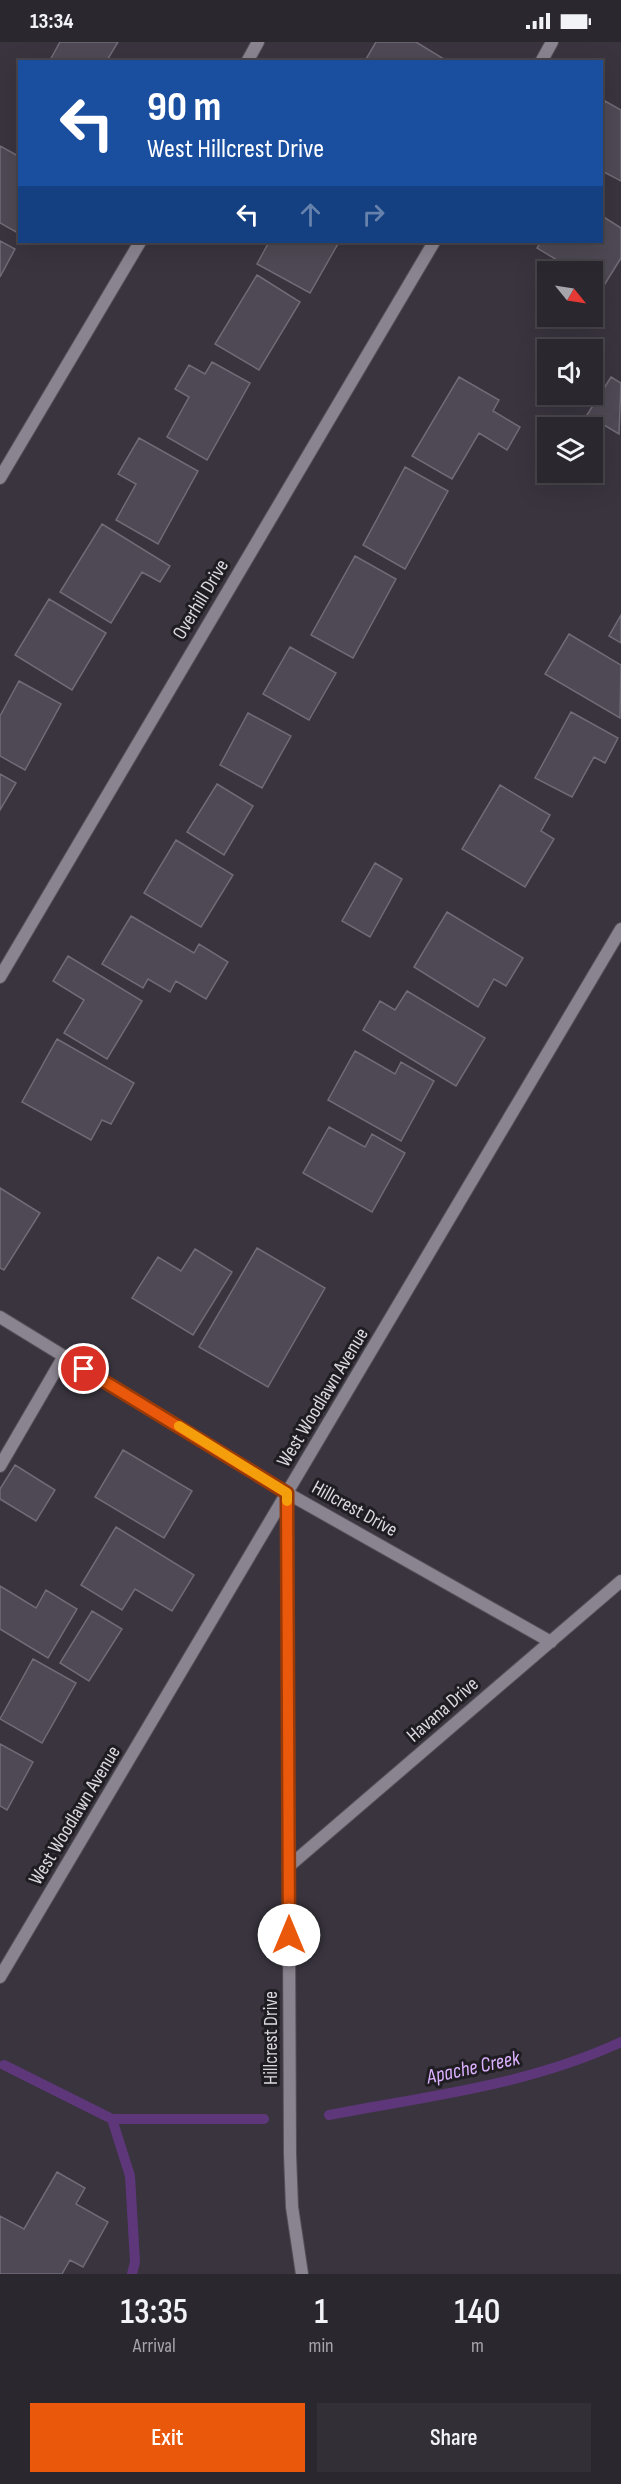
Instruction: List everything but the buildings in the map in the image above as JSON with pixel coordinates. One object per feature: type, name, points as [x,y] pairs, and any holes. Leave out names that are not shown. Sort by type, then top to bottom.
[{"type":"street","points":[[248,60],[258,42]]},
{"type":"street","points":[[542,60],[552,42]]},
{"type":"street","points":[[0,478],[139,243]]},
{"type":"street","name":"Overhill Drive","points":[[0,977],[433,243]]},
{"type":"street","name":"West Woodlawn Avenue","points":[[0,1977],[621,928]]},
{"type":"street","points":[[0,1317],[287,1493]]},
{"type":"street","points":[[0,1466],[64,1356]]},
{"type":"street","name":"Hillcrest Drive","points":[[302,2274],[292,2207],[290,2154],[287,1493],[551,1642]]},
{"type":"street","name":"Havana Drive","points":[[288,1867],[621,1581]]},
{"type":"waterway","name":"Apache Creek","points":[[329,2115],[478,2088],[550,2069],[621,2042]]},
{"type":"waterway","name":"Apache Creek","points":[[4,2065],[112,2119],[264,2119]]},
{"type":"waterway","points":[[112,2119],[130,2176],[135,2262],[132,2274]]},
{"type":"slow traffic","points":[[179,1426],[287,1493],[287,1501]]},
{"type":"route","points":[[84,1369],[287,1493],[289,1935]]}]
